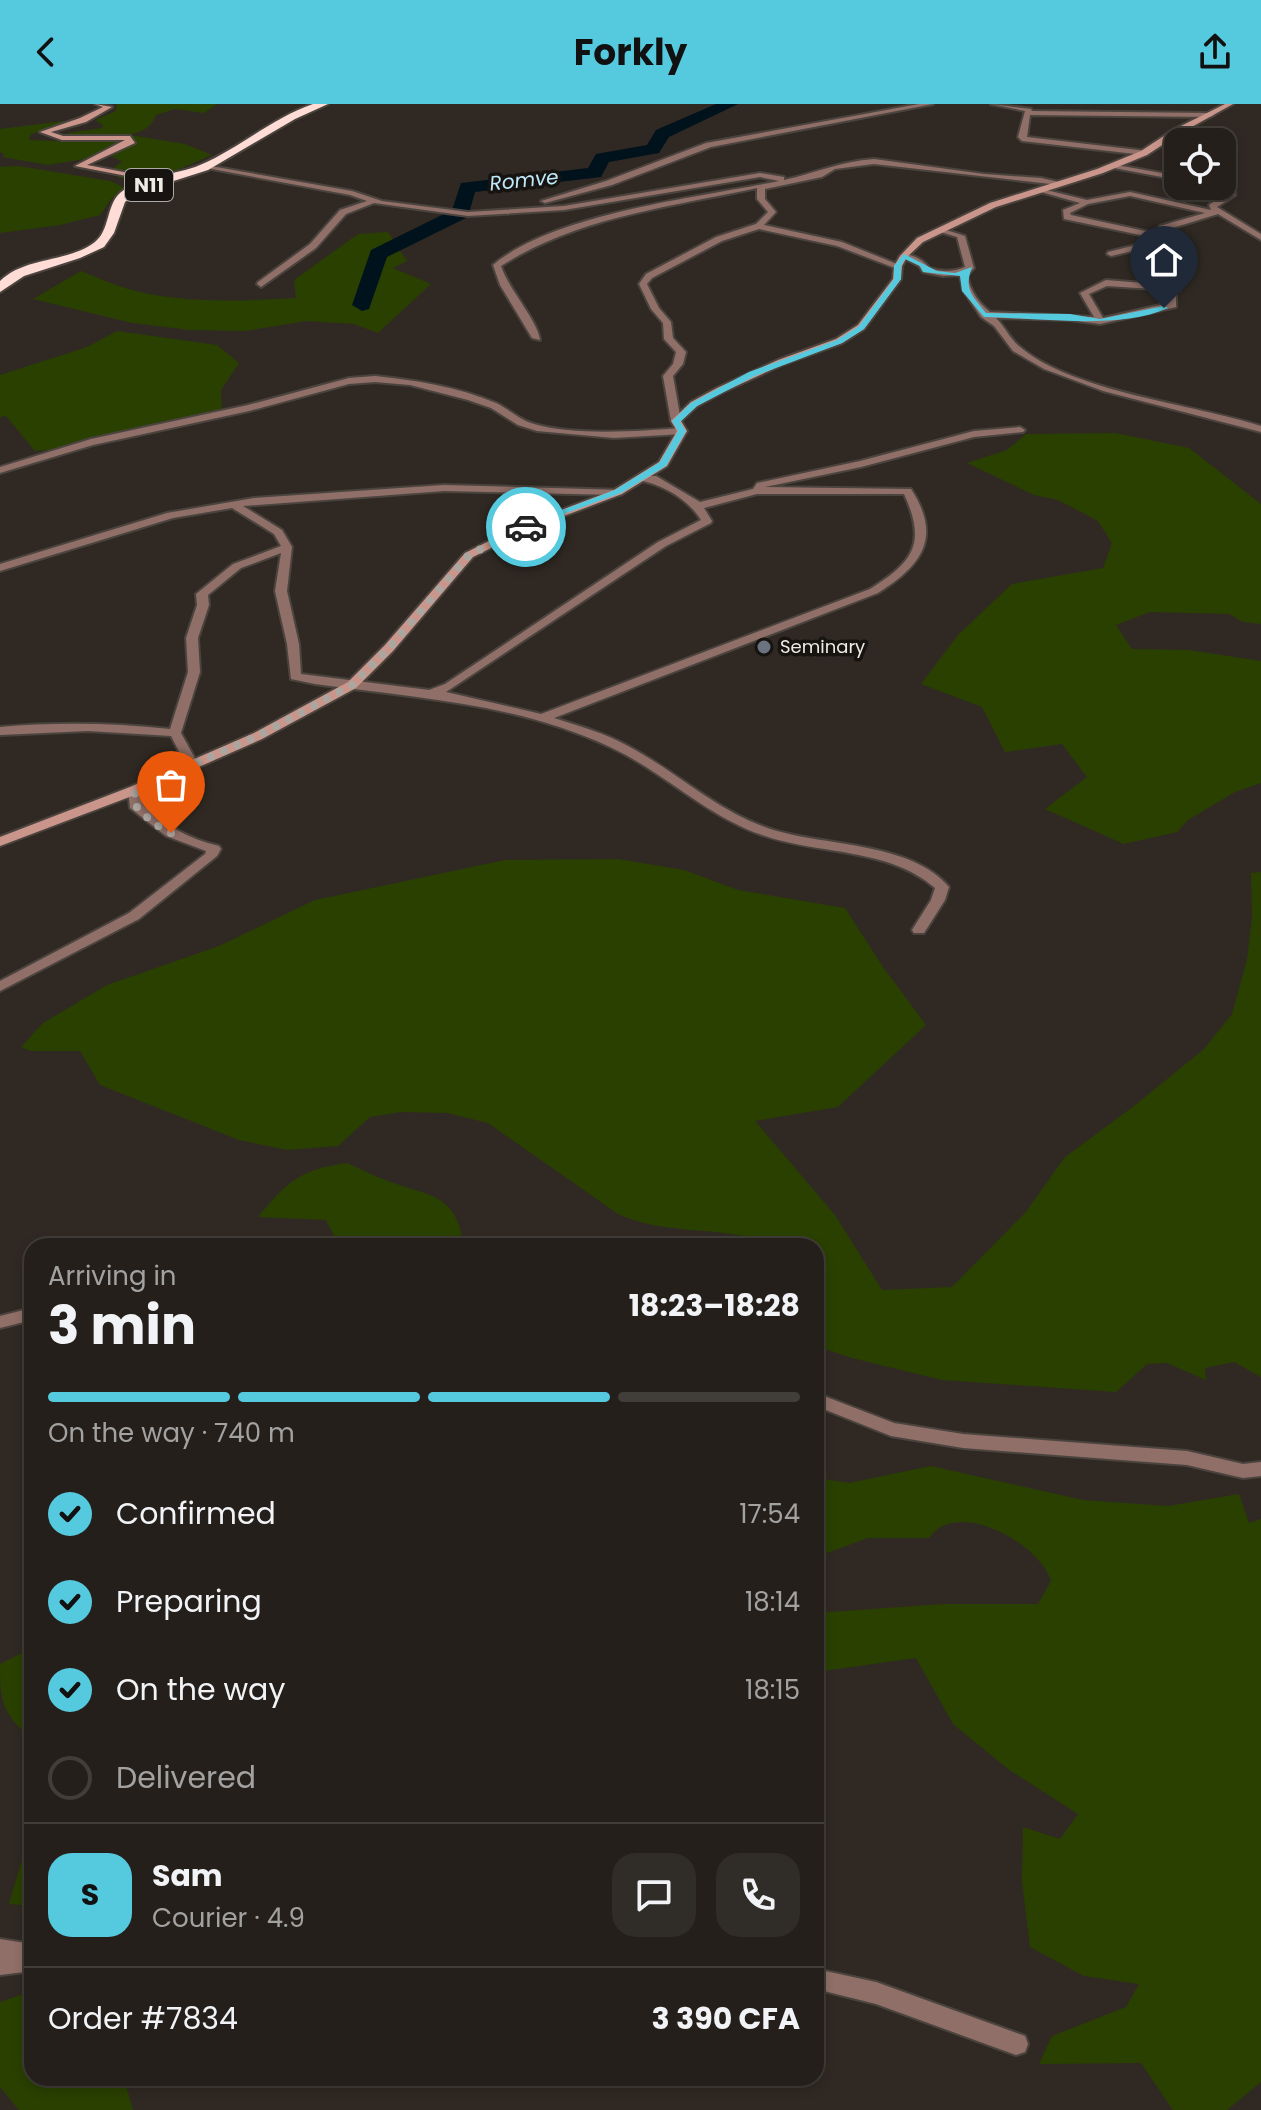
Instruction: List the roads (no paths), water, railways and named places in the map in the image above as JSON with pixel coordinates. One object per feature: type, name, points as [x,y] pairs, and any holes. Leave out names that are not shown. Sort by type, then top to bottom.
[{"type":"highway","name":"N11","points":[[0,288],[16,275],[80,255],[99,244],[108,236],[121,198],[160,181],[205,167],[288,118],[323,104]]},
{"type":"main road","points":[[98,104],[109,107],[83,120],[44,132],[48,136],[62,138],[127,138],[132,141],[79,166],[160,181]]},
{"type":"main road","points":[[1,841],[135,790],[258,736],[352,685],[389,648],[469,555],[523,528],[618,492],[663,464],[679,426],[694,404],[781,362],[839,341],[861,327],[897,279],[901,261],[920,240],[993,205],[1114,166],[1144,153],[1230,104]]},
{"type":"street","points":[[511,210],[609,183],[709,145],[930,104]]},
{"type":"street","points":[[994,104],[1029,110],[1022,137],[1025,139],[1144,153]]},
{"type":"street","points":[[1181,105],[1213,113]]},
{"type":"street","points":[[1027,113],[1213,113]]},
{"type":"street","points":[[537,338],[527,317],[501,282],[497,265],[531,243],[590,225],[819,175],[839,165],[876,163],[1059,183]]},
{"type":"street","points":[[1114,166],[1164,175]]},
{"type":"street","points":[[205,167],[448,214],[594,204],[760,175],[786,181]]},
{"type":"street","points":[[0,470],[91,442],[249,408],[349,381],[375,379],[410,382],[471,398],[537,428],[614,435],[679,426],[668,376],[678,364],[681,352],[669,339],[667,322],[655,309],[643,284],[649,276],[719,239],[759,226],[772,212],[759,194],[761,187],[767,184]]},
{"type":"street","points":[[1038,190],[1087,202]]},
{"type":"street","points":[[1156,236],[1067,217],[1065,214],[1069,209],[1087,202],[1124,194],[1214,210],[1261,238]]},
{"type":"street","points":[[1111,254],[1147,245],[1163,228],[1214,210],[1225,200]]},
{"type":"street","points":[[261,284],[313,246],[343,212],[373,201]]},
{"type":"street","points":[[759,226],[922,264],[926,270],[937,273],[956,276],[970,268]]},
{"type":"street","points":[[943,230],[961,236],[970,268]]},
{"type":"street","points":[[970,268],[963,276],[965,291],[984,315],[994,321],[1004,338],[1022,353],[1106,389],[1261,429]]},
{"type":"street","points":[[984,315],[1070,317],[1100,321],[1173,305],[1172,290],[1177,288],[1103,284],[1084,293],[1100,321]]},
{"type":"street","points":[[757,491],[761,485],[861,464],[960,437],[1020,430]]},
{"type":"street","points":[[425,695],[449,687],[662,544],[707,521],[698,506],[652,478],[641,478]]},
{"type":"street","points":[[0,568],[171,515],[233,504],[444,488],[618,492]]},
{"type":"street","points":[[542,718],[874,591],[903,573],[922,549],[921,528],[907,491],[757,491],[698,506]]},
{"type":"street","points":[[233,504],[278,532],[287,547],[281,591],[293,644],[295,676],[321,684],[425,695],[542,718],[624,749],[711,808],[770,834],[913,866],[942,887],[938,900],[919,930]]},
{"type":"street","points":[[192,764],[175,733],[194,672],[192,638],[203,605],[202,594],[237,566],[287,547]]},
{"type":"street","points":[[0,731],[43,726],[98,726],[175,733]]},
{"type":"street","points":[[0,987],[80,948],[134,916],[210,856],[214,849],[189,844],[153,823],[135,805],[135,790]]},
{"type":"street","points":[[0,1322],[24,1316]]},
{"type":"street","points":[[824,1402],[891,1429],[963,1441],[1187,1458],[1243,1471],[1261,1469]]},
{"type":"street","points":[[0,1949],[24,1953]]},
{"type":"street","points":[[0,1965],[24,1962]]},
{"type":"street","points":[[824,1981],[876,1993],[1016,2044]]},
{"type":"waterway","name":"Romve","points":[[362,305],[378,254],[461,213],[467,187],[595,173],[602,158],[653,149],[662,134],[730,104]]},
{"type":"place","name":"Seminary","points":[[764,647]]}]
